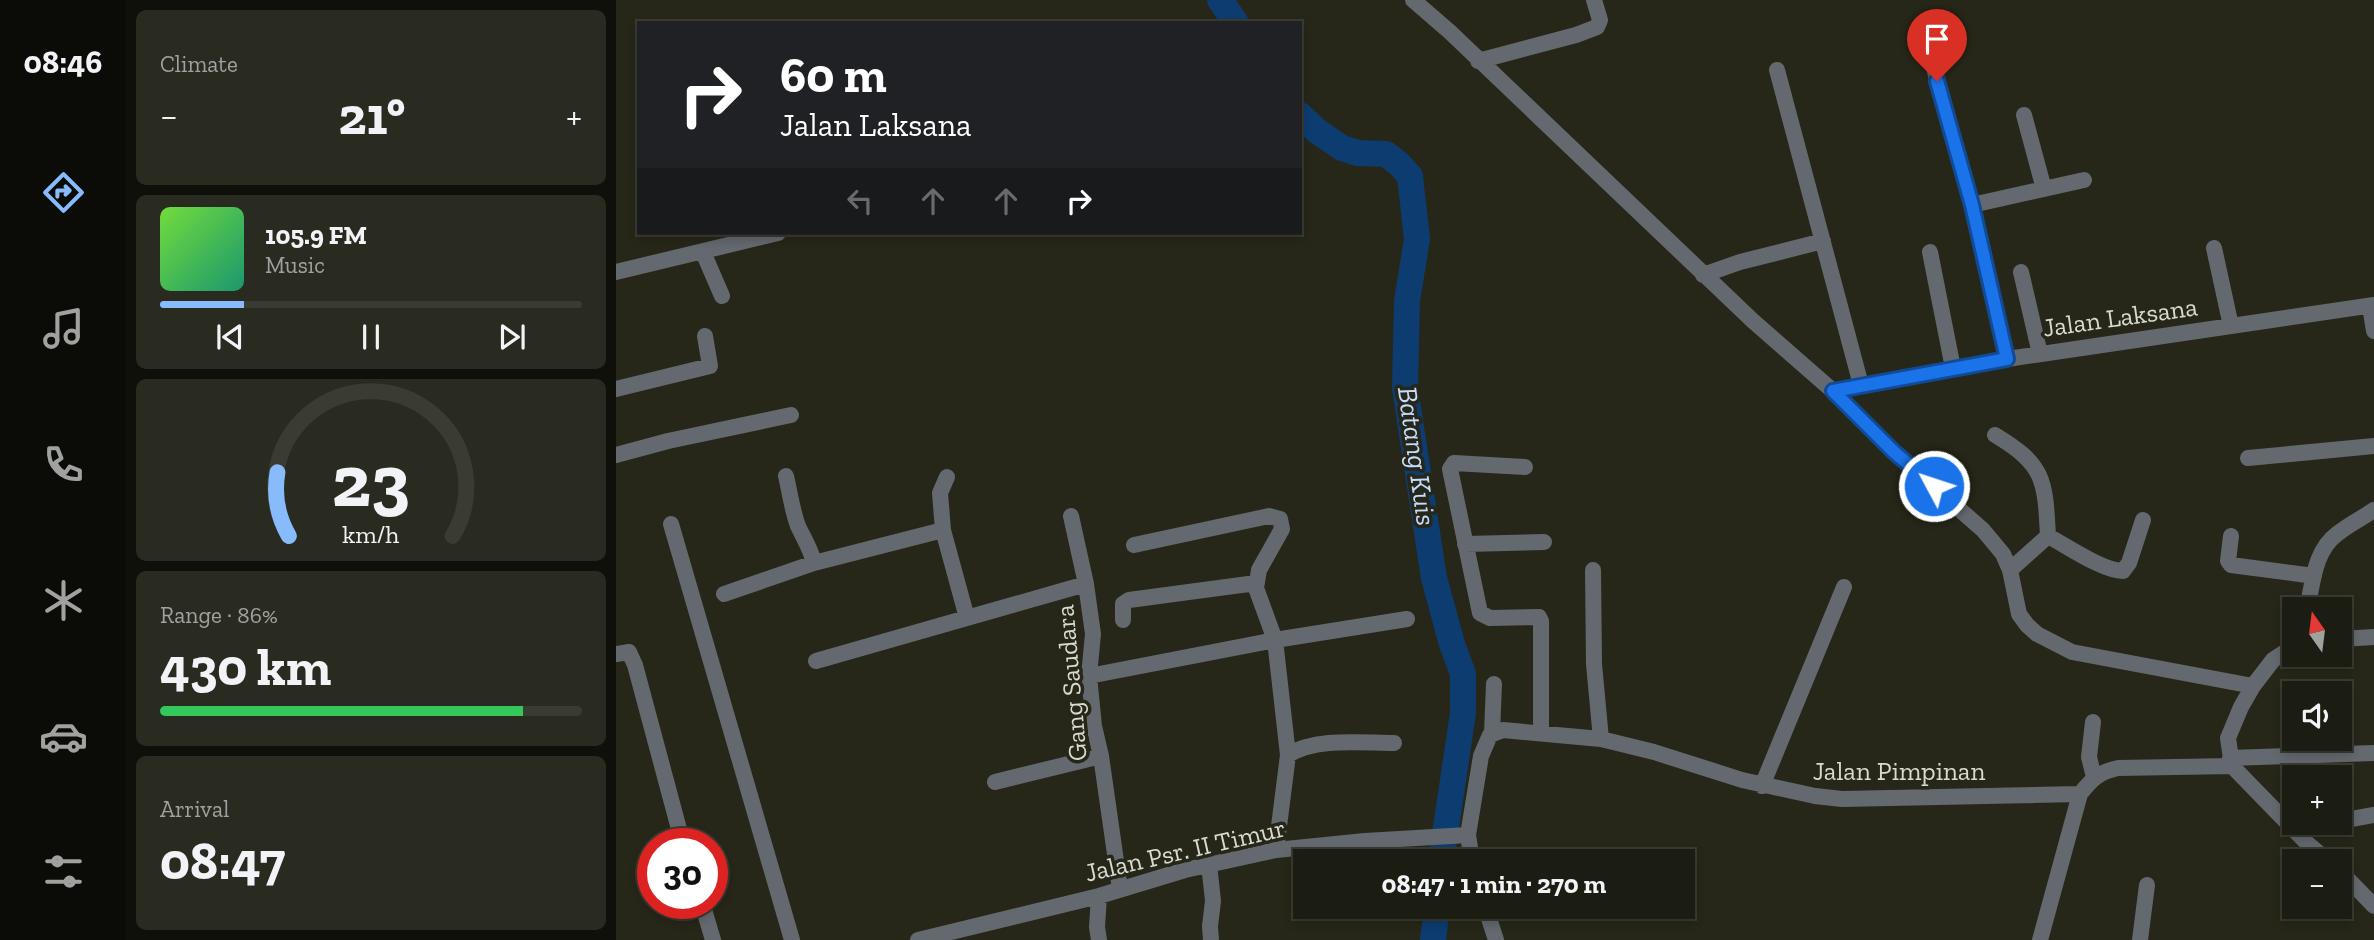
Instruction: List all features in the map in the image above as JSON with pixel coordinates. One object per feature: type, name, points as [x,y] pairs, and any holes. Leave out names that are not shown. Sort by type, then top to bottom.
[{"type":"street","points":[[1413,0],[1703,275],[1806,370],[1833,391],[1894,452],[1983,530],[2003,554],[2010,570],[2019,614],[2027,625],[2052,643],[2072,652],[2253,686]]},
{"type":"street","points":[[1478,61],[1597,27],[1600,20],[1594,0]]},
{"type":"street","points":[[1931,57],[1972,205],[2007,359]]},
{"type":"street","points":[[1777,70],[1861,385]]},
{"type":"street","points":[[2024,116],[2044,189]]},
{"type":"street","points":[[1972,205],[2084,180]]},
{"type":"street","points":[[616,272],[703,252],[741,238],[763,235]]},
{"type":"street","points":[[1703,275],[1740,262],[1824,242]]},
{"type":"street","points":[[2214,247],[2231,326]]},
{"type":"street","points":[[703,252],[722,296]]},
{"type":"street","points":[[1930,252],[1954,369]]},
{"type":"street","points":[[2021,272],[2040,354]]},
{"type":"street","points":[[2372,306],[2374,331]]},
{"type":"street","name":"Jalan Laksana","points":[[1833,391],[2007,359],[2372,306]]},
{"type":"street","points":[[616,388],[710,366],[705,336]]},
{"type":"street","points":[[616,455],[791,415]]},
{"type":"street","points":[[1995,435],[2021,450],[2034,467],[2044,487],[2048,536]]},
{"type":"street","points":[[2248,458],[2374,446]]},
{"type":"street","points":[[1525,467],[1452,463],[1450,469],[1481,614],[1490,618],[1530,617],[1539,618],[1541,621],[1541,733]]},
{"type":"street","points":[[786,476],[794,513],[810,546],[814,563]]},
{"type":"street","points":[[947,477],[940,493],[943,530],[967,618]]},
{"type":"street","points":[[2310,597],[2320,553],[2336,534],[2374,510]]},
{"type":"street","name":"Gang Saudara","points":[[1071,516],[1086,584],[1093,634],[1089,676],[1094,726],[1101,755],[1120,889]]},
{"type":"street","points":[[1134,545],[1269,516],[1280,519],[1282,529],[1259,570],[1256,583],[1275,640],[1288,755],[1276,850]]},
{"type":"street","points":[[2048,536],[2118,571],[2123,570],[2129,563],[2143,520]]},
{"type":"street","points":[[671,524],[792,940]]},
{"type":"street","points":[[724,594],[814,563],[943,530]]},
{"type":"street","points":[[2010,570],[2048,536]]},
{"type":"street","points":[[2231,536],[2228,561],[2231,565],[2314,576]]},
{"type":"street","points":[[1465,544],[1544,542]]},
{"type":"street","points":[[1593,570],[1594,664],[1601,739]]},
{"type":"street","points":[[1123,620],[1123,604],[1129,600],[1256,583]]},
{"type":"street","points":[[816,661],[1086,584]]},
{"type":"street","points":[[1762,786],[1844,587]]},
{"type":"street","points":[[1089,676],[1275,640],[1406,620]]},
{"type":"street","points":[[2352,638],[2374,636]]},
{"type":"street","points":[[616,654],[629,652],[635,665],[679,828]]},
{"type":"street","points":[[2282,654],[2273,660],[2253,686],[2228,738],[2231,762],[2282,817]]},
{"type":"street","points":[[1468,849],[1464,835],[1483,746],[1492,733],[1494,684]]},
{"type":"street","points":[[2094,722],[2089,757],[2094,777]]},
{"type":"street","name":"Jalan Pimpinan","points":[[1492,733],[1503,730],[1601,739],[1654,752],[1762,786],[1796,794],[1842,799],[2080,794]]},
{"type":"street","points":[[1288,755],[1303,747],[1319,744],[1394,743]]},
{"type":"street","points":[[2040,940],[2080,794],[2094,777],[2103,771],[2374,754]]},
{"type":"street","points":[[995,782],[1101,755]]},
{"type":"street","points":[[2352,819],[2374,815]]},
{"type":"street","name":"Jalan Psr. II Timur","points":[[918,940],[1099,896],[1209,864],[1276,850],[1464,835]]},
{"type":"street","points":[[2299,835],[2315,849]]},
{"type":"street","points":[[1209,864],[1213,901],[1211,940]]},
{"type":"street","points":[[2352,883],[2374,905]]},
{"type":"street","points":[[2140,940],[2147,886]]},
{"type":"street","points":[[1099,896],[1099,940]]},
{"type":"street","points":[[707,919],[713,940]]},
{"type":"street","points":[[1490,919],[1496,940]]},
{"type":"waterway","name":"Batang Kuis","points":[[1220,0],[1235,21]]},
{"type":"waterway","name":"Batang Kuis","points":[[1302,117],[1342,148],[1358,153],[1386,154],[1410,176],[1417,239],[1407,301],[1405,388],[1434,578],[1463,674],[1463,713],[1443,849]]},
{"type":"waterway","name":"Batang Kuis","points":[[1433,940],[1435,919]]},
{"type":"route","points":[[1934,486],[1894,452],[1833,391],[2007,359],[1972,205],[1937,81]]}]
